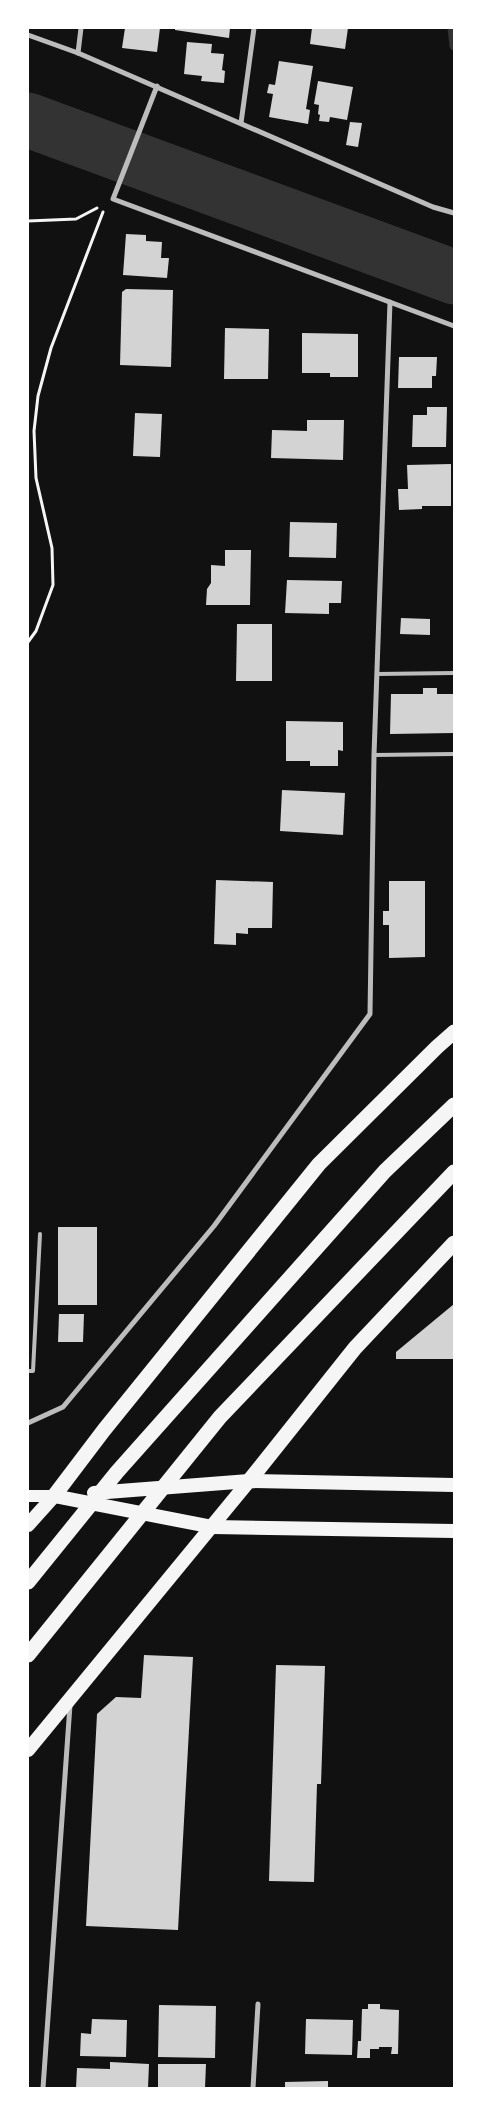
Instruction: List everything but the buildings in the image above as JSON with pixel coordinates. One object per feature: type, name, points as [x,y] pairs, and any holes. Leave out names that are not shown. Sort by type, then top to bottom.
[{"type":"highway","points":[[28,1525],[54,1496],[104,1430],[319,1164],[454,1032]]},
{"type":"highway","points":[[28,1582],[117,1472],[385,1171],[454,1105]]},
{"type":"highway","points":[[28,1655],[220,1416],[454,1172]]},
{"type":"highway","points":[[28,1750],[213,1527],[355,1348],[454,1243]]},
{"type":"highway","points":[[54,1496],[249,1481],[454,1485]]},
{"type":"highway","points":[[54,1496],[213,1527],[454,1532]]},
{"type":"main road","points":[[28,1496],[54,1496]]},
{"type":"street","points":[[78,53],[81,28]]},
{"type":"street","points":[[241,123],[254,28]]},
{"type":"street","points":[[28,35],[78,53],[157,86],[433,207],[454,213]]},
{"type":"street","points":[[157,86],[113,199],[454,326]]},
{"type":"street","points":[[28,1423],[63,1407],[70,1400],[214,1226],[370,1014],[376,674],[390,302]]},
{"type":"street","points":[[43,2088],[71,1697]]},
{"type":"street","points":[[253,2088],[258,2004]]},
{"type":"lane","points":[[376,674],[454,673]]},
{"type":"lane","points":[[374,755],[454,754]]},
{"type":"lane","points":[[28,1371],[33,1371],[40,1234]]},
{"type":"path","points":[[28,222],[76,219],[113,199]]},
{"type":"path","points":[[28,642],[36,632],[53,585],[52,548],[36,478],[34,431],[38,396],[50,348],[100,216],[113,199]]},
{"type":"path","points":[[28,430],[34,431]]},
{"type":"waterway","points":[[452,28],[454,46]]},
{"type":"waterway","points":[[28,120],[454,277]]}]
